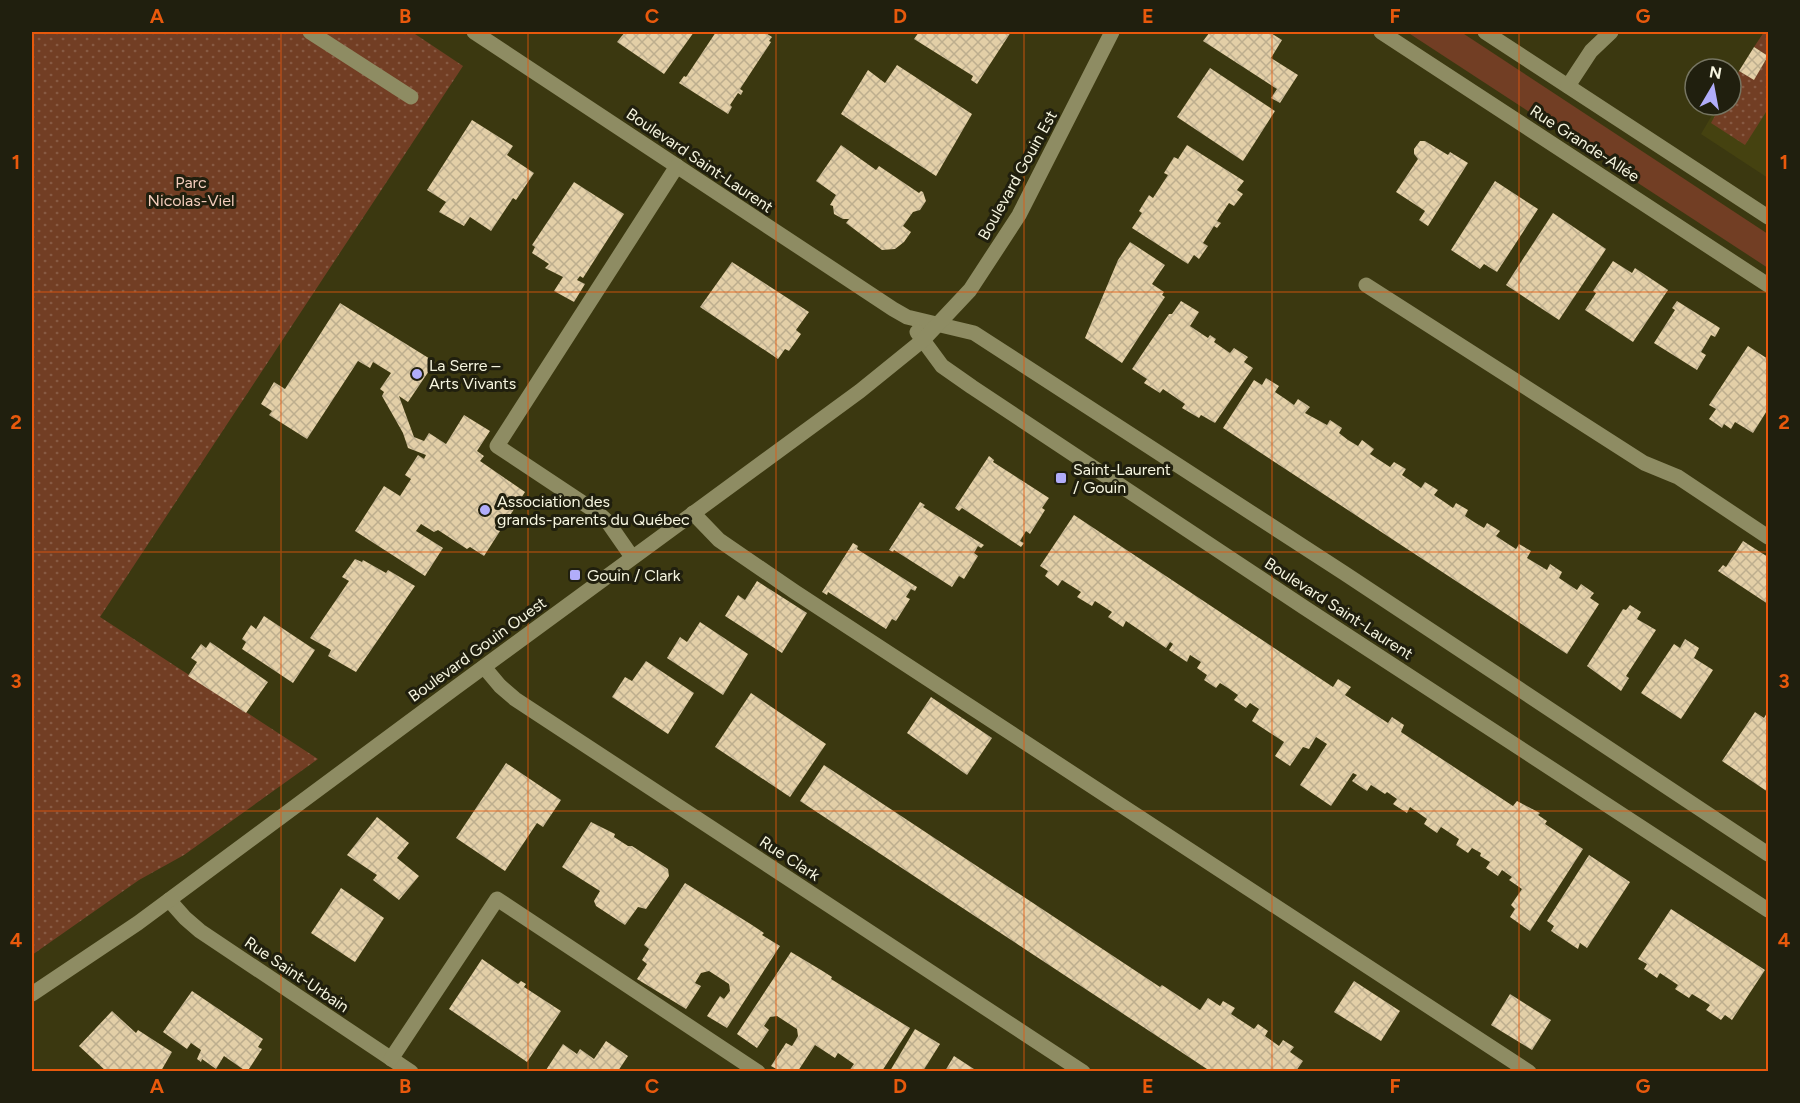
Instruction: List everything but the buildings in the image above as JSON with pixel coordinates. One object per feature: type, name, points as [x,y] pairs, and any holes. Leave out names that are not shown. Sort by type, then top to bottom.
[{"type":"street","points":[[310,32],[411,98]]},
{"type":"street","name":"Boulevard Saint-Laurent","points":[[474,32],[907,317],[979,336],[1344,573],[1768,854]]},
{"type":"street","name":"Boulevard Gouin Est","points":[[939,325],[969,290],[1019,215],[1112,32]]},
{"type":"street","name":"Rue Grande-Allée","points":[[1381,32],[1768,285]]},
{"type":"street","points":[[1485,32],[1768,217]]},
{"type":"street","points":[[1568,86],[1591,51],[1611,32]]},
{"type":"street","points":[[632,557],[598,513],[497,446],[677,166]]},
{"type":"street","points":[[1366,285],[1644,463],[1678,477],[1768,537]]},
{"type":"street","name":"Boulevard Saint-Laurent","points":[[907,317],[942,366],[972,387],[1305,608],[1768,910]]},
{"type":"street","name":"Boulevard Gouin Ouest","points":[[32,994],[76,966],[169,900],[860,391],[939,325]]},
{"type":"street","points":[[693,513],[719,540],[785,586],[1529,1071]]},
{"type":"street","name":"Rue Clark","points":[[484,667],[515,699],[1083,1071]]},
{"type":"street","points":[[391,1059],[497,899],[758,1071]]},
{"type":"street","name":"Rue Saint-Urbain","points":[[169,900],[184,918],[200,931],[411,1071]]},
{"type":"shaded area","points":[[1764,32],[1768,32],[1768,178],[1701,134],[1711,117],[1743,117],[1743,66]]},
{"type":"green space","name":"Parc Nicolas-Viel","points":[[32,32],[412,32],[463,66],[100,617],[318,759],[184,855],[139,880],[32,955]]},
{"type":"green space","points":[[1407,32],[1461,32],[1768,234],[1768,268]]},
{"type":"green space","points":[[1764,32],[1768,32],[1768,56],[1754,47]]},
{"type":"green space","points":[[1768,56],[1768,109],[1745,145],[1711,123],[1714,117],[1743,117],[1743,73],[1754,79]]},
{"type":"place","name":"La Serre – Arts Vivants","points":[[417,374]]},
{"type":"place","name":"Saint-Laurent / Gouin","points":[[1061,478]]},
{"type":"place","name":"Association des grands-parents du Québec","points":[[485,510]]},
{"type":"place","name":"Gouin / Clark","points":[[575,575]]}]
